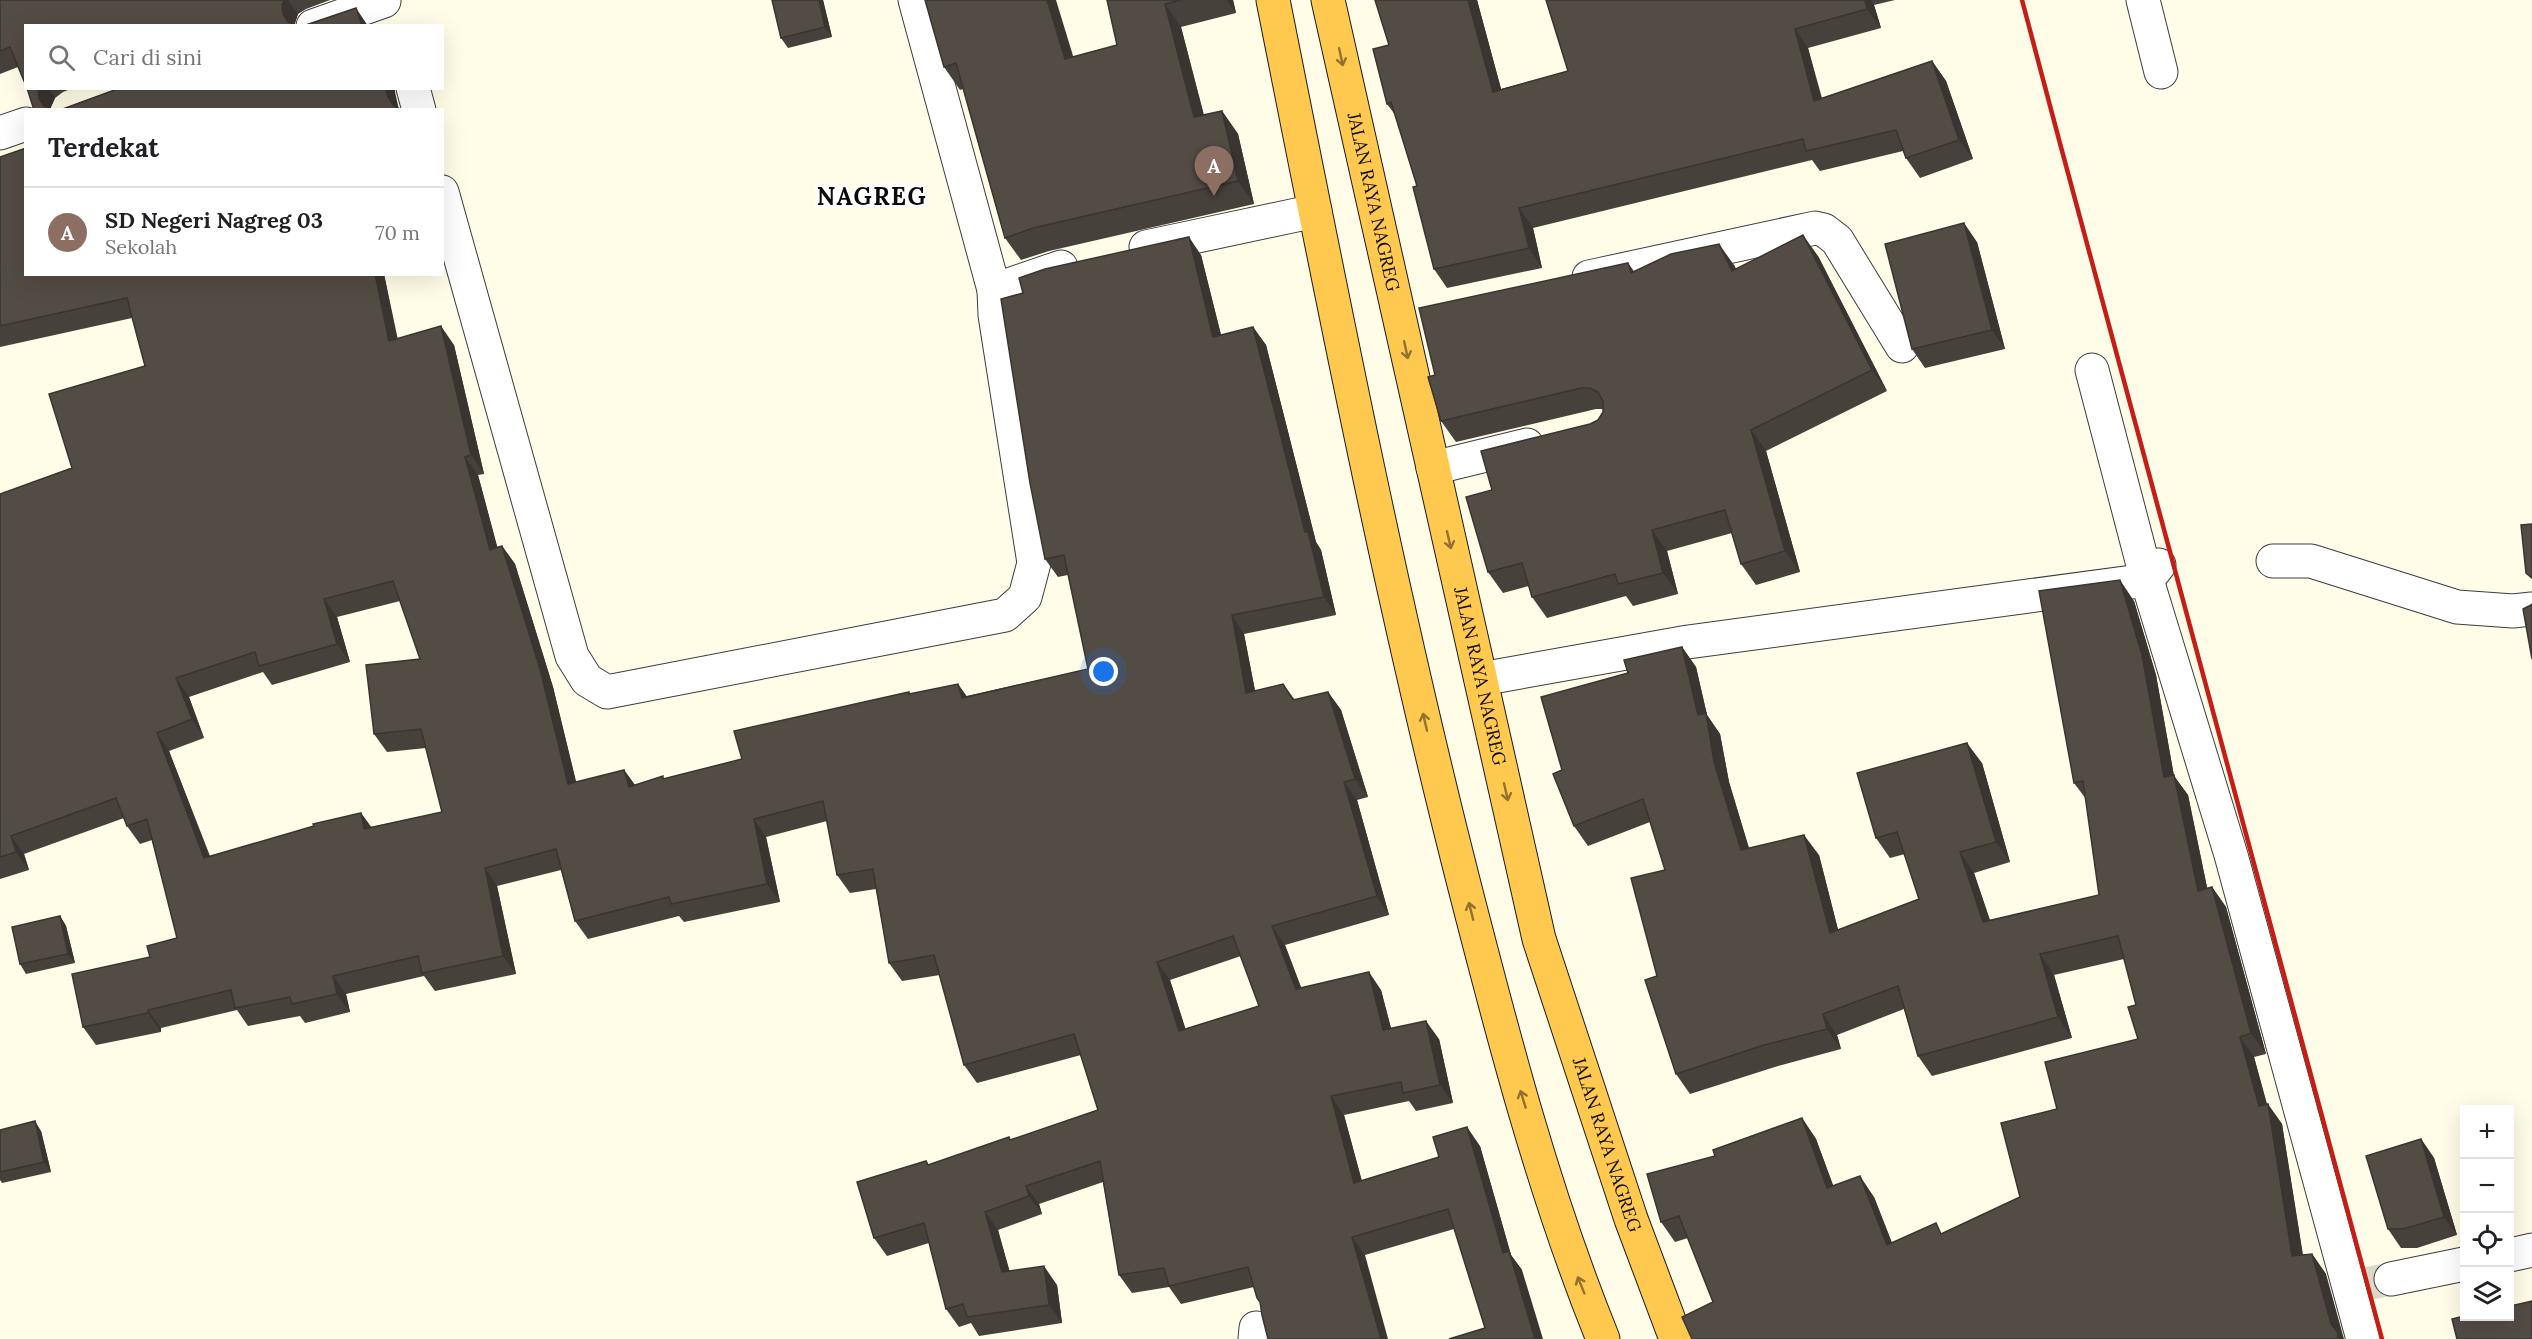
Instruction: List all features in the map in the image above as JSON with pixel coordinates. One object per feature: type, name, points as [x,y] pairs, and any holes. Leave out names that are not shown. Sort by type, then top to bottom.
[{"type":"highway","points":[[1273,0],[1315,211],[1445,809],[1503,1035],[1574,1268],[1604,1339]]},
{"type":"highway","name":"JALAN RAYA NAGREG","points":[[1328,0],[1539,939],[1631,1218],[1676,1339]]},
{"type":"street","points":[[444,199],[572,656],[587,680],[607,692],[1005,615],[1025,597],[1034,563],[995,315],[994,290],[915,0]]},
{"type":"street","points":[[2143,0],[2161,72]]},
{"type":"street","points":[[322,24],[388,9]]},
{"type":"street","points":[[414,90],[418,108]]},
{"type":"street","points":[[0,133],[24,125]]},
{"type":"street","points":[[994,290],[1053,269],[1104,256],[1315,211]]},
{"type":"street","points":[[1561,283],[1815,228],[1824,230],[1837,240],[1902,346]]},
{"type":"street","points":[[1399,318],[1434,310]]},
{"type":"street","points":[[2092,370],[2153,573],[2231,855],[2367,1284],[2363,1339]]},
{"type":"street","points":[[1432,468],[1555,438]]},
{"type":"street","points":[[2273,561],[2311,561],[2457,607],[2513,611],[2532,609]]},
{"type":"street","points":[[1480,679],[1668,645],[2153,573]]},
{"type":"street","points":[[2514,1254],[2532,1250]]},
{"type":"street","points":[[2367,1284],[2460,1265]]},
{"type":"building","points":[[0,0],[284,0],[283,14],[292,24],[24,24],[24,81],[10,47],[0,51]]},
{"type":"building","points":[[772,0],[819,0],[825,27],[781,38]]},
{"type":"building","points":[[925,0],[1047,0],[1065,59],[1117,45],[1107,0],[1181,0],[1165,4],[1194,117],[1222,111],[1238,181],[1033,228],[1005,238],[956,63],[944,67]]},
{"type":"building","points":[[1375,0],[1468,0],[1493,92],[1568,71],[1546,0],[1865,0],[1867,9],[1795,29],[1814,101],[1932,61],[1959,140],[1906,158],[1896,130],[1806,151],[1803,139],[1519,208],[1529,248],[1434,269],[1413,187],[1417,186],[1391,102],[1387,104],[1373,49],[1389,45]]},
{"type":"building","points":[[356,8],[361,24],[309,24]]},
{"type":"building","points":[[28,90],[38,90],[39,99],[48,108],[33,108]]},
{"type":"building","points":[[115,90],[386,90],[393,105],[398,108],[65,108]]},
{"type":"building","points":[[24,149],[24,276],[375,276],[389,341],[441,326],[471,455],[465,457],[490,550],[502,546],[540,669],[568,784],[624,770],[629,787],[663,776],[663,779],[742,759],[734,731],[909,692],[909,694],[958,684],[962,698],[1088,669],[1064,555],[1045,559],[1030,483],[1001,299],[1023,293],[1019,278],[1045,269],[1189,237],[1213,337],[1253,327],[1305,532],[1308,532],[1324,597],[1232,615],[1246,693],[1283,684],[1293,700],[1328,692],[1355,779],[1344,782],[1377,896],[1272,926],[1296,989],[1369,972],[1383,1030],[1426,1021],[1440,1085],[1403,1093],[1401,1082],[1331,1096],[1354,1183],[1439,1157],[1433,1137],[1467,1127],[1503,1253],[1509,1251],[1535,1339],[1449,1339],[1485,1328],[1448,1209],[1352,1237],[1381,1339],[1268,1339],[1260,1302],[1248,1267],[1169,1286],[1164,1268],[1119,1275],[1100,1161],[1026,1186],[1029,1196],[985,1212],[1002,1272],[1044,1266],[1049,1305],[967,1317],[963,1304],[946,1309],[924,1223],[874,1238],[857,1182],[926,1161],[928,1165],[1098,1110],[1074,1034],[964,1065],[934,955],[889,963],[873,869],[837,875],[823,801],[754,819],[767,884],[671,904],[669,897],[575,921],[556,849],[485,868],[503,956],[422,973],[418,956],[333,976],[337,994],[292,1004],[290,997],[235,1008],[231,990],[148,1010],[148,1013],[83,1027],[72,974],[150,957],[147,946],[177,938],[147,819],[127,826],[116,798],[11,836],[16,852],[0,857],[0,494],[72,468],[49,394],[145,366],[127,298],[0,326],[0,157]],"holes":[[[393,581],[420,659],[366,665],[374,734],[421,729],[442,812],[364,829],[361,813],[313,824],[314,826],[204,858],[157,733],[192,719],[176,678],[255,652],[259,666],[337,644],[324,599]],[[1233,936],[1259,1006],[1179,1031],[1157,962]]]},
{"type":"building","points":[[1964,223],[1992,330],[1912,349],[1885,244]]},
{"type":"building","points":[[1803,235],[1872,370],[1751,430],[1785,551],[1741,564],[1725,510],[1652,530],[1663,573],[1618,584],[1615,574],[1532,597],[1522,563],[1488,572],[1466,497],[1492,490],[1481,451],[1590,424],[1598,420],[1603,412],[1603,401],[1598,392],[1590,388],[1581,388],[1441,421],[1428,377],[1435,375],[1419,308],[1628,263],[1631,273],[1671,254],[1719,244],[1732,271]]},
{"type":"building","points":[[2532,524],[2532,578],[2526,573],[2521,525]]},
{"type":"building","points":[[2120,580],[2142,655],[2164,777],[2174,775],[2198,891],[2212,887],[2251,1033],[2240,1037],[2259,1106],[2268,1104],[2292,1256],[2312,1254],[2331,1324],[2338,1333],[2338,1339],[1692,1339],[1682,1317],[1713,1302],[1679,1216],[1661,1222],[1647,1174],[1715,1156],[1713,1150],[1802,1118],[1827,1188],[1860,1176],[1887,1245],[1936,1223],[1941,1234],[2020,1197],[2001,1123],[2057,1109],[2045,1062],[2138,1039],[2128,1007],[2136,1005],[2118,936],[2040,954],[2058,1017],[1918,1056],[1898,986],[1823,1014],[1827,1029],[1764,1045],[1676,1074],[1645,980],[1657,976],[1631,878],[1665,870],[1643,799],[1574,826],[1553,774],[1562,770],[1541,697],[1628,673],[1624,660],[1682,647],[1698,715],[1706,713],[1714,762],[1741,850],[1804,835],[1830,933],[1919,899],[1897,832],[1876,838],[1857,773],[1967,743],[1996,842],[1960,852],[1983,922],[2099,895],[2083,781],[2074,783],[2039,591]]},
{"type":"building","points":[[2532,604],[2532,659],[2523,609]]},
{"type":"building","points":[[60,916],[68,954],[20,964],[12,927]]},
{"type":"building","points":[[35,1121],[44,1162],[0,1172],[0,1130]]},
{"type":"building","points":[[2421,1139],[2444,1217],[2403,1229],[2388,1229],[2366,1156]]},
{"type":"building","points":[[2532,1301],[2532,1339],[2457,1339],[2452,1319],[2460,1317],[2460,1321],[2514,1321],[2514,1305]]},
{"type":"tunnel","points":[[2360,1285],[2391,1279]]},
{"type":"railway","points":[[2022,0],[2382,1339]]},
{"type":"place","name":"SD Negeri Nagreg 03","points":[[1214,196]]},
{"type":"district","name":"NAGREG","points":[[872,197]]}]
